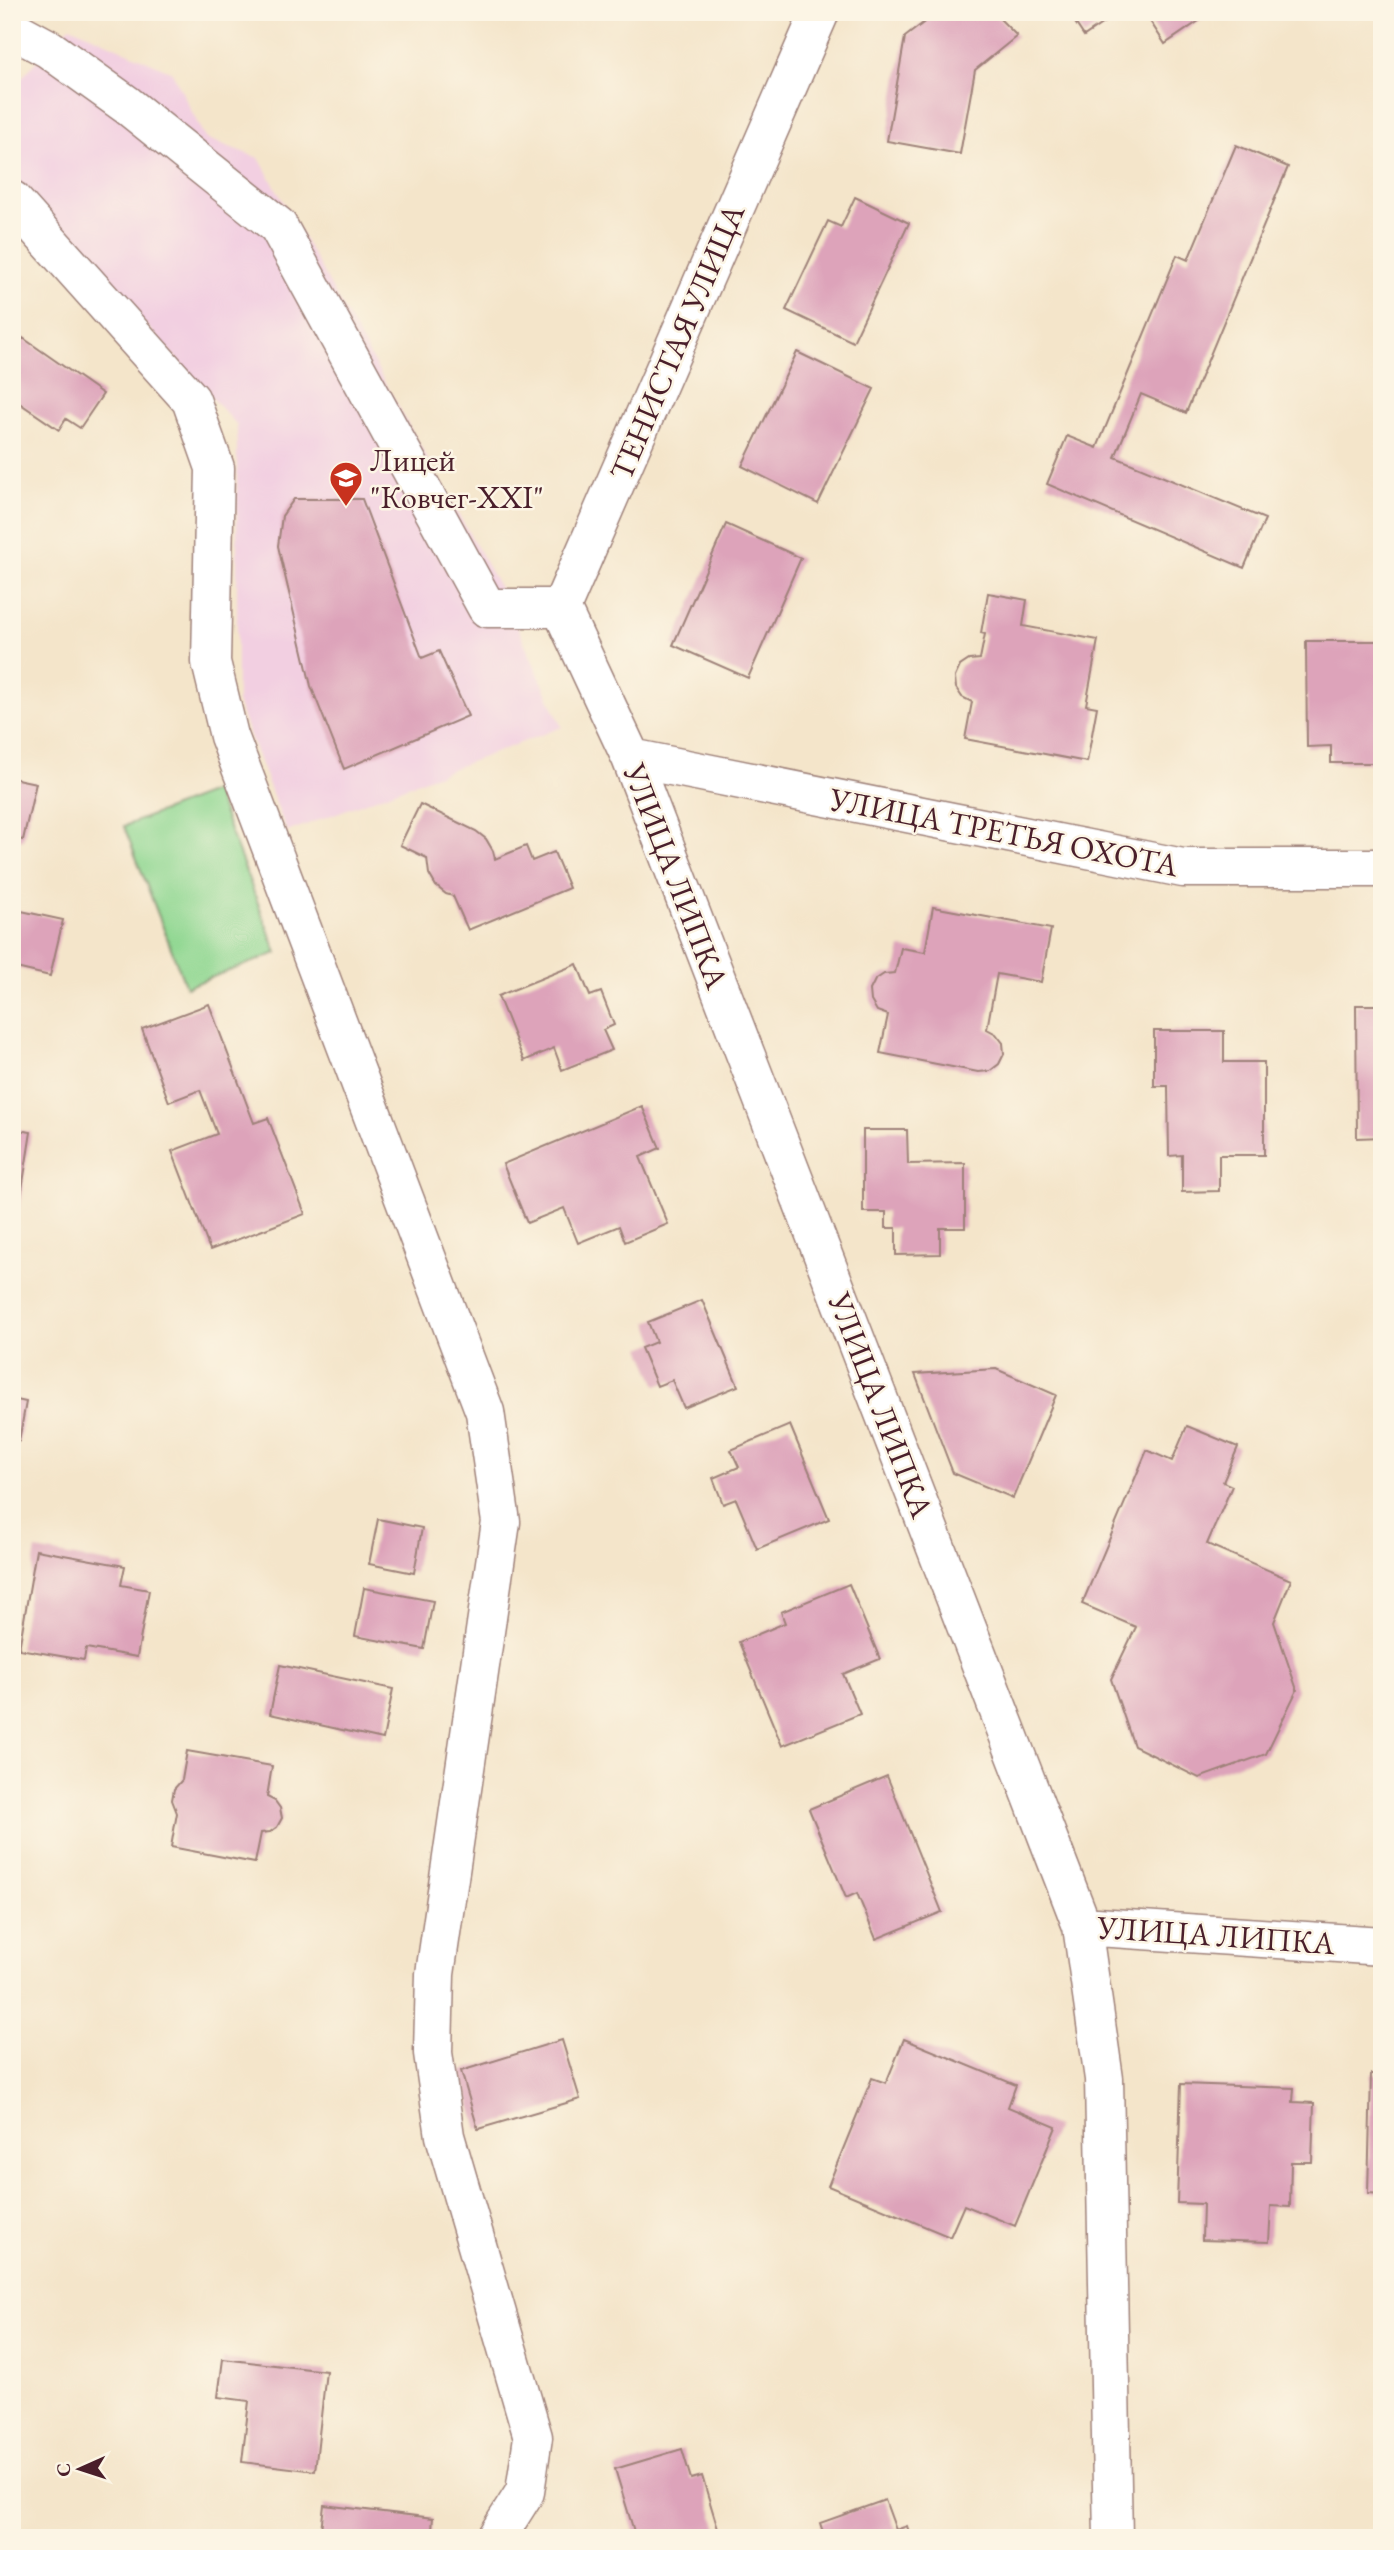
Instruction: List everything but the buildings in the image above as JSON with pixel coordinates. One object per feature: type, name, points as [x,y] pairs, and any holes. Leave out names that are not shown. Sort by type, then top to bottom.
[{"type":"street","name":"ТЕНИСТАЯ УЛИЦА","points":[[561,608],[820,12]]},
{"type":"street","name":"ТЕНИСТАЯ УЛИЦА","points":[[792,75],[838,12]]},
{"type":"street","points":[[12,29],[49,49],[127,105],[278,226],[487,608],[561,608]]},
{"type":"street","points":[[12,200],[191,400],[215,468],[211,662],[229,736],[485,1412],[501,1522],[435,1974],[433,2053],[445,2136],[533,2437],[524,2492],[496,2538]]},
{"type":"street","name":"УЛИЦА ЛИПКА","points":[[561,608],[631,758],[1082,1926],[1382,1946]]},
{"type":"street","name":"УЛИЦА ТРЕТЬЯ ОХОТА","points":[[631,758],[1183,869],[1382,868]]},
{"type":"street","points":[[1082,1926],[1104,2079],[1113,2538]]},
{"type":"shaded area","name":"Лицей \"Ковчег-XXI\"","points":[[70,26],[172,72],[205,138],[259,158],[501,590],[562,727],[287,832],[237,702],[237,425],[12,178],[12,88]]},
{"type":"green space","points":[[215,791],[277,953],[186,987],[124,826]]},
{"type":"place","name":"Лицей \"Ковчег-XXI\"","points":[[346,508]]}]
